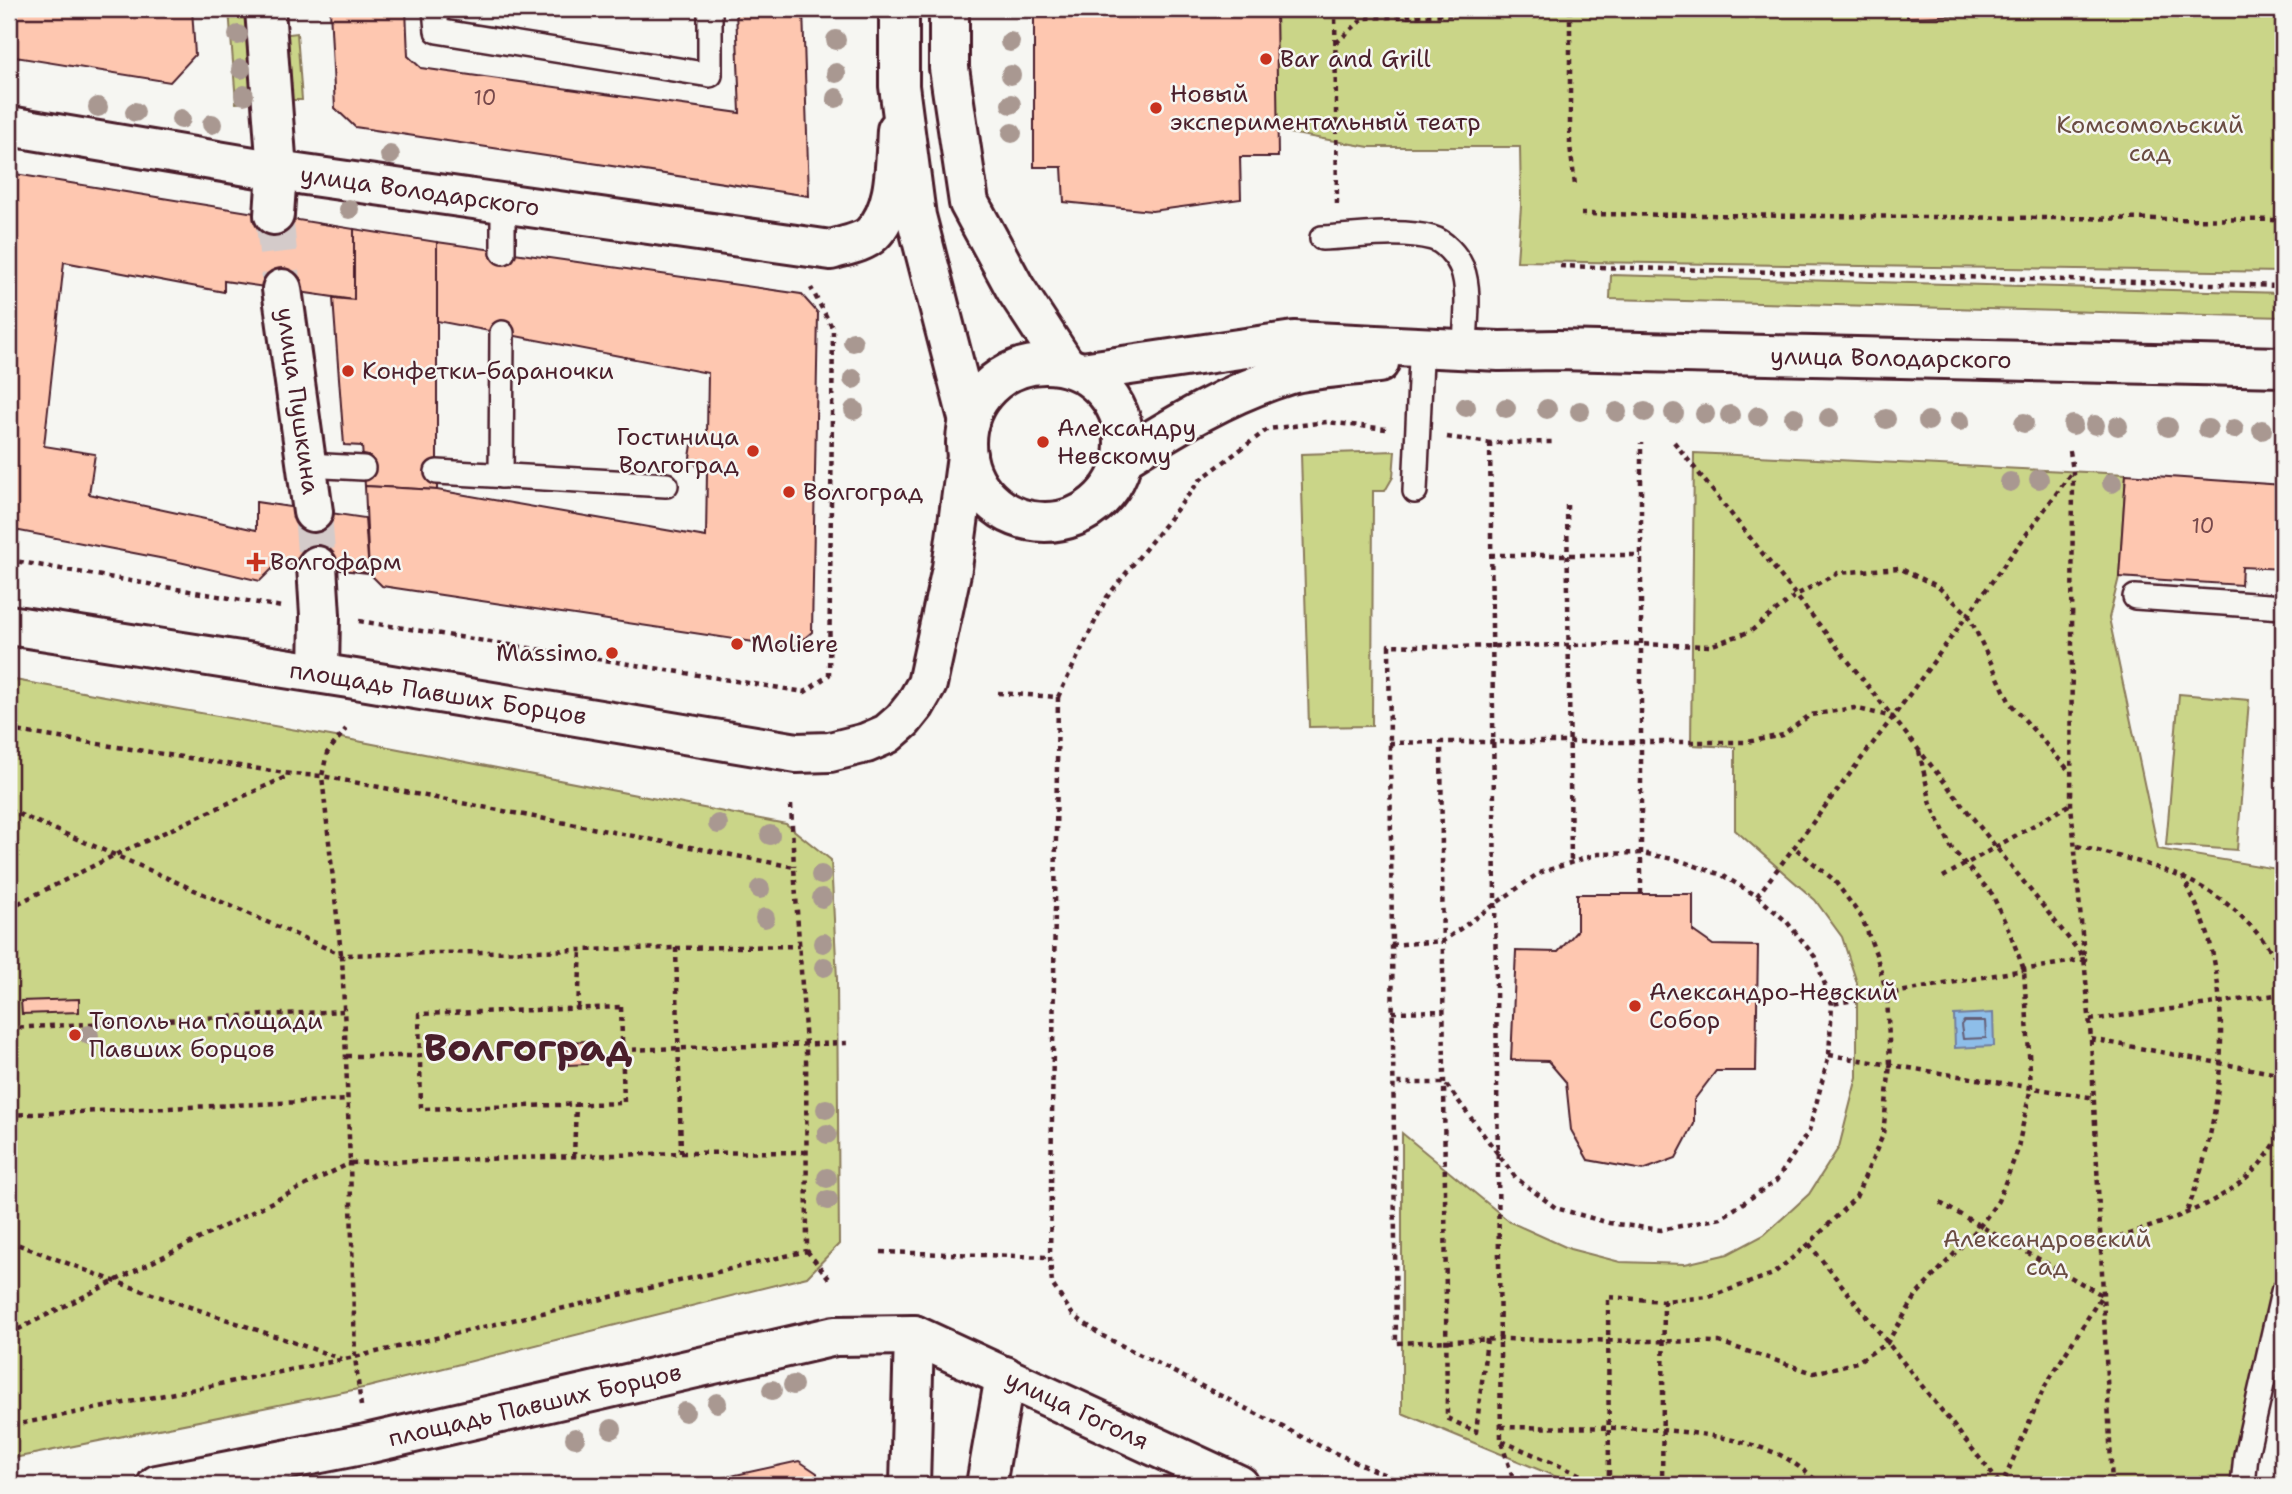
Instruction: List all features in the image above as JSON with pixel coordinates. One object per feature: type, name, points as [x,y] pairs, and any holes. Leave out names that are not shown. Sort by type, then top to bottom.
[{"type":"street","points":[[265,9],[277,171],[274,215]]},
{"type":"street","points":[[899,9],[899,86],[916,216],[968,439],[972,473],[984,494],[1004,510],[1036,522],[1053,522],[1084,512],[1109,489],[1123,458],[1121,418],[1112,400],[1099,384],[1074,369],[1015,288],[970,203],[949,68],[949,9]]},
{"type":"street","name":"улица Володарского","points":[[9,126],[277,171],[831,250],[871,236],[887,210],[895,170],[899,86]]},
{"type":"street","name":"улица Пушкина","points":[[282,289],[313,512]]},
{"type":"street","points":[[968,439],[977,404],[989,387],[1006,374],[1024,366],[1045,364],[1074,369],[1294,341],[1482,350]]},
{"type":"street","points":[[1123,458],[1178,423],[1227,399],[1289,374],[1421,360],[1482,350]]},
{"type":"street","name":"улица Володарского","points":[[1482,350],[2283,367]]},
{"type":"street","name":"площадь Павших Борцов","points":[[9,625],[319,673],[797,753],[830,752],[866,743],[887,734],[903,720],[927,684],[952,568],[968,439]]},
{"type":"street","points":[[317,566],[319,673]]},
{"type":"street","points":[[910,1485],[914,1335]]},
{"type":"street","name":"площадь Павших Борцов","points":[[157,1485],[366,1444],[835,1336],[914,1335]]},
{"type":"street","name":"улица Гоголя","points":[[914,1335],[1239,1485]]},
{"type":"street","points":[[986,1485],[1005,1376]]},
{"type":"lane","points":[[435,9],[437,31],[710,75],[708,9]]},
{"type":"lane","points":[[503,203],[503,252]]},
{"type":"lane","points":[[1330,237],[1402,235],[1434,238],[1450,250],[1462,266],[1482,350]]},
{"type":"lane","points":[[501,476],[502,333]]},
{"type":"lane","points":[[1415,491],[1421,360]]},
{"type":"lane","points":[[307,465],[363,468]]},
{"type":"lane","points":[[437,472],[666,485]]},
{"type":"lane","points":[[2135,597],[2283,607]]},
{"type":"lane","points":[[2243,1485],[2246,1455],[2283,1292]]},
{"type":"path","points":[[1330,237],[1335,9]]},
{"type":"path","points":[[1335,43],[1364,18],[1471,14],[1471,9]]},
{"type":"path","points":[[1570,9],[1570,146],[1575,185]]},
{"type":"path","points":[[2279,9],[2283,13]]},
{"type":"path","points":[[1581,214],[2283,220]]},
{"type":"path","points":[[1560,266],[2283,286]]},
{"type":"path","points":[[9,560],[320,615],[804,692],[829,675],[833,329],[809,284]]},
{"type":"path","points":[[1408,1485],[1324,1448],[1101,1335],[1073,1315],[1052,1284],[1050,1257],[1058,697],[1107,597],[1201,480],[1268,429],[1327,422],[1490,443],[1554,442]]},
{"type":"path","points":[[1674,442],[2085,959]]},
{"type":"path","points":[[1490,443],[1501,1441],[1516,1485]]},
{"type":"path","points":[[1641,443],[1641,894]]},
{"type":"path","points":[[2070,451],[2073,471],[2071,804],[2077,846],[2095,1098],[2112,1485]]},
{"type":"path","points":[[1757,896],[1893,717],[2073,471]]},
{"type":"path","points":[[1567,505],[1571,863]]},
{"type":"path","points":[[1490,555],[1641,555]]},
{"type":"path","points":[[1919,751],[1931,804],[1952,849],[1992,894],[2024,970],[2031,1087],[2017,1152],[1998,1201],[1980,1226],[1918,1293],[1887,1343],[1857,1362],[1814,1373],[1719,1342],[1663,1339],[1487,1339],[1396,1343],[1389,645],[1710,646],[1751,631],[1796,595],[1838,572],[1899,568],[1937,586],[1968,614],[2010,703],[2071,773]]},
{"type":"path","points":[[998,693],[1058,697]]},
{"type":"path","points":[[1390,743],[1747,742],[1783,735],[1810,715],[1854,708],[1893,717]]},
{"type":"path","points":[[346,729],[327,753],[321,776],[342,955],[351,1163],[355,1357],[366,1444]]},
{"type":"path","points":[[9,730],[291,774],[321,776],[794,867]]},
{"type":"path","points":[[1441,743],[1447,1418],[1476,1432],[1487,1339]]},
{"type":"path","points":[[9,908],[115,855],[291,774]]},
{"type":"path","points":[[1944,877],[2071,804]]},
{"type":"path","points":[[791,805],[806,1045],[807,1251],[831,1281]]},
{"type":"path","points":[[9,810],[342,955],[799,946]]},
{"type":"path","points":[[2077,846],[2183,876],[2231,905],[2269,945],[2283,970]]},
{"type":"path","points":[[1501,1441],[1607,1485],[1608,1297],[1664,1301],[1709,1297],[1773,1274],[1809,1244],[1856,1197],[1883,1135],[1890,1064],[1887,994],[1862,918],[1834,880],[1795,848]]},
{"type":"path","points":[[1391,945],[1443,941],[1539,873],[1598,854],[1642,853],[1678,860],[1721,875],[1757,896],[1787,922],[1815,957],[1832,1004],[1829,1055],[1809,1131],[1776,1181],[1721,1218],[1661,1230],[1609,1223],[1556,1208],[1516,1178],[1445,1083]]},
{"type":"path","points":[[2183,876],[2207,933],[2219,985],[2221,1032],[2208,1143],[2186,1214]]},
{"type":"path","points":[[676,947],[681,1153]]},
{"type":"path","points":[[578,1009],[581,950]]},
{"type":"path","points":[[1832,1004],[2085,959]]},
{"type":"path","points":[[2090,1020],[2283,994]]},
{"type":"path","points":[[621,1007],[622,1051],[624,1103],[421,1109],[418,1014],[621,1007]]},
{"type":"path","points":[[9,1028],[343,1011]]},
{"type":"path","points":[[1392,1012],[1444,1011]]},
{"type":"path","points":[[2091,1039],[2283,1075]]},
{"type":"path","points":[[622,1051],[849,1043]]},
{"type":"path","points":[[1829,1055],[2095,1098]]},
{"type":"path","points":[[346,1056],[420,1056]]},
{"type":"path","points":[[1393,1083],[1445,1083]]},
{"type":"path","points":[[9,1115],[348,1100]]},
{"type":"path","points":[[574,1157],[576,1104]]},
{"type":"path","points":[[2100,1244],[2198,1210],[2241,1184],[2277,1143],[2283,1128]]},
{"type":"path","points":[[9,1334],[351,1163],[807,1152]]},
{"type":"path","points":[[1940,1203],[2102,1295]]},
{"type":"path","points":[[9,1241],[114,1281],[342,1359]]},
{"type":"path","points":[[1809,1244],[2001,1485],[2044,1388],[2102,1295]]},
{"type":"path","points":[[9,1426],[355,1357],[807,1251]]},
{"type":"path","points":[[881,1252],[1050,1257]]},
{"type":"path","points":[[1662,1485],[1664,1301]]},
{"type":"path","points":[[1501,1427],[1662,1430],[1735,1438],[1781,1455],[1822,1485]]},
{"type":"green space","points":[[229,9],[246,9],[253,102],[236,103]]},
{"type":"green space","name":"Комсомольский сад","points":[[1276,9],[2283,9],[2283,272],[1517,261],[1521,206],[1520,147],[1369,147],[1277,131]]},
{"type":"green space","points":[[297,33],[302,100],[285,100],[281,35]]},
{"type":"green space","points":[[1611,275],[2283,293],[2283,317],[1610,299]]},
{"type":"green space","points":[[1395,451],[1393,477],[1385,491],[1373,491],[1372,726],[1309,727],[1301,454]]},
{"type":"green space","name":"Александровский сад","points":[[1694,453],[2126,474],[2119,577],[2109,618],[2158,849],[2283,870],[2283,1265],[2229,1485],[1576,1485],[1402,1413],[1402,1133],[1510,1222],[1570,1249],[1620,1262],[1685,1264],[1728,1254],[1764,1235],[1809,1194],[1839,1147],[1857,1077],[1857,983],[1842,937],[1815,900],[1735,830],[1735,747],[1691,745]]},
{"type":"green space","points":[[9,679],[347,739],[786,824],[831,860],[837,979],[839,1244],[807,1277],[368,1387],[9,1459]]},
{"type":"green space","points":[[2179,694],[2249,700],[2237,850],[2166,845]]},
{"type":"water","points":[[1993,1013],[1994,1046],[1955,1048],[1954,1015]]},
{"type":"building","points":[[9,9],[192,9],[195,55],[170,82],[9,56]]},
{"type":"building","points":[[330,9],[406,9],[408,56],[421,68],[740,113],[736,9],[803,9],[809,196],[355,127],[335,108]]},
{"type":"building","name":"Новый экспериментальный театр","points":[[1034,9],[1276,9],[1278,157],[1240,157],[1241,199],[1152,211],[1064,202],[1062,167],[1034,167]]},
{"type":"building","points":[[1907,9],[2008,9],[2008,14],[1907,17]]},
{"type":"building","points":[[9,173],[354,229],[354,300],[224,281],[224,292],[64,262],[44,446],[95,454],[89,494],[256,530],[256,502],[365,518],[369,573],[278,563],[260,581],[175,561],[9,529]]},
{"type":"building","points":[[354,229],[437,242],[437,490],[365,486],[362,446],[344,445],[333,298],[354,300]]},
{"type":"building","name":"Гостиница Волгоград","points":[[437,242],[801,294],[818,313],[812,632],[793,648],[382,586],[369,573],[365,486],[437,490],[706,537],[707,472],[699,469],[690,457],[692,445],[699,437],[707,434],[708,373],[437,321]]},
{"type":"building","points":[[2126,474],[2283,485],[2283,569],[2242,567],[2241,585],[2119,577]]},
{"type":"building","name":"Александро-Невский Собор","points":[[1577,894],[1693,894],[1693,931],[1713,945],[1758,946],[1756,1071],[1716,1071],[1694,1100],[1694,1124],[1676,1158],[1643,1170],[1588,1160],[1571,1130],[1566,1082],[1548,1061],[1511,1060],[1516,951],[1558,952],[1577,931]]},
{"type":"building","points":[[79,999],[79,1012],[22,1014],[21,1001]]},
{"type":"building","points":[[586,1041],[587,1064],[568,1065],[567,1042]]},
{"type":"building","points":[[799,1461],[817,1473],[818,1485],[690,1485]]},
{"type":"tunnel","points":[[274,215],[282,289]]},
{"type":"tunnel","points":[[313,512],[317,566]]},
{"type":"place","name":"Bar and Grill","points":[[1266,59]]},
{"type":"place","name":"Новый экспериментальный театр","points":[[1156,108]]},
{"type":"place","name":"Конфетки-бараночки","points":[[348,371]]},
{"type":"place","name":"Александру Невскому","points":[[1043,442]]},
{"type":"place","name":"Гостиница Волгоград","points":[[753,451]]},
{"type":"place","name":"Волгоград","points":[[789,492]]},
{"type":"place","name":"Волгофарм","points":[[256,562]]},
{"type":"place","name":"Moliere","points":[[737,644]]},
{"type":"place","name":"Massimo","points":[[612,653]]},
{"type":"place","name":"Александро-Невский Собор","points":[[1635,1006]]},
{"type":"place","name":"Тополь на площади Павших борцов","points":[[75,1035]]},
{"type":"district","name":"Волгоград","points":[[528,1048]]}]
